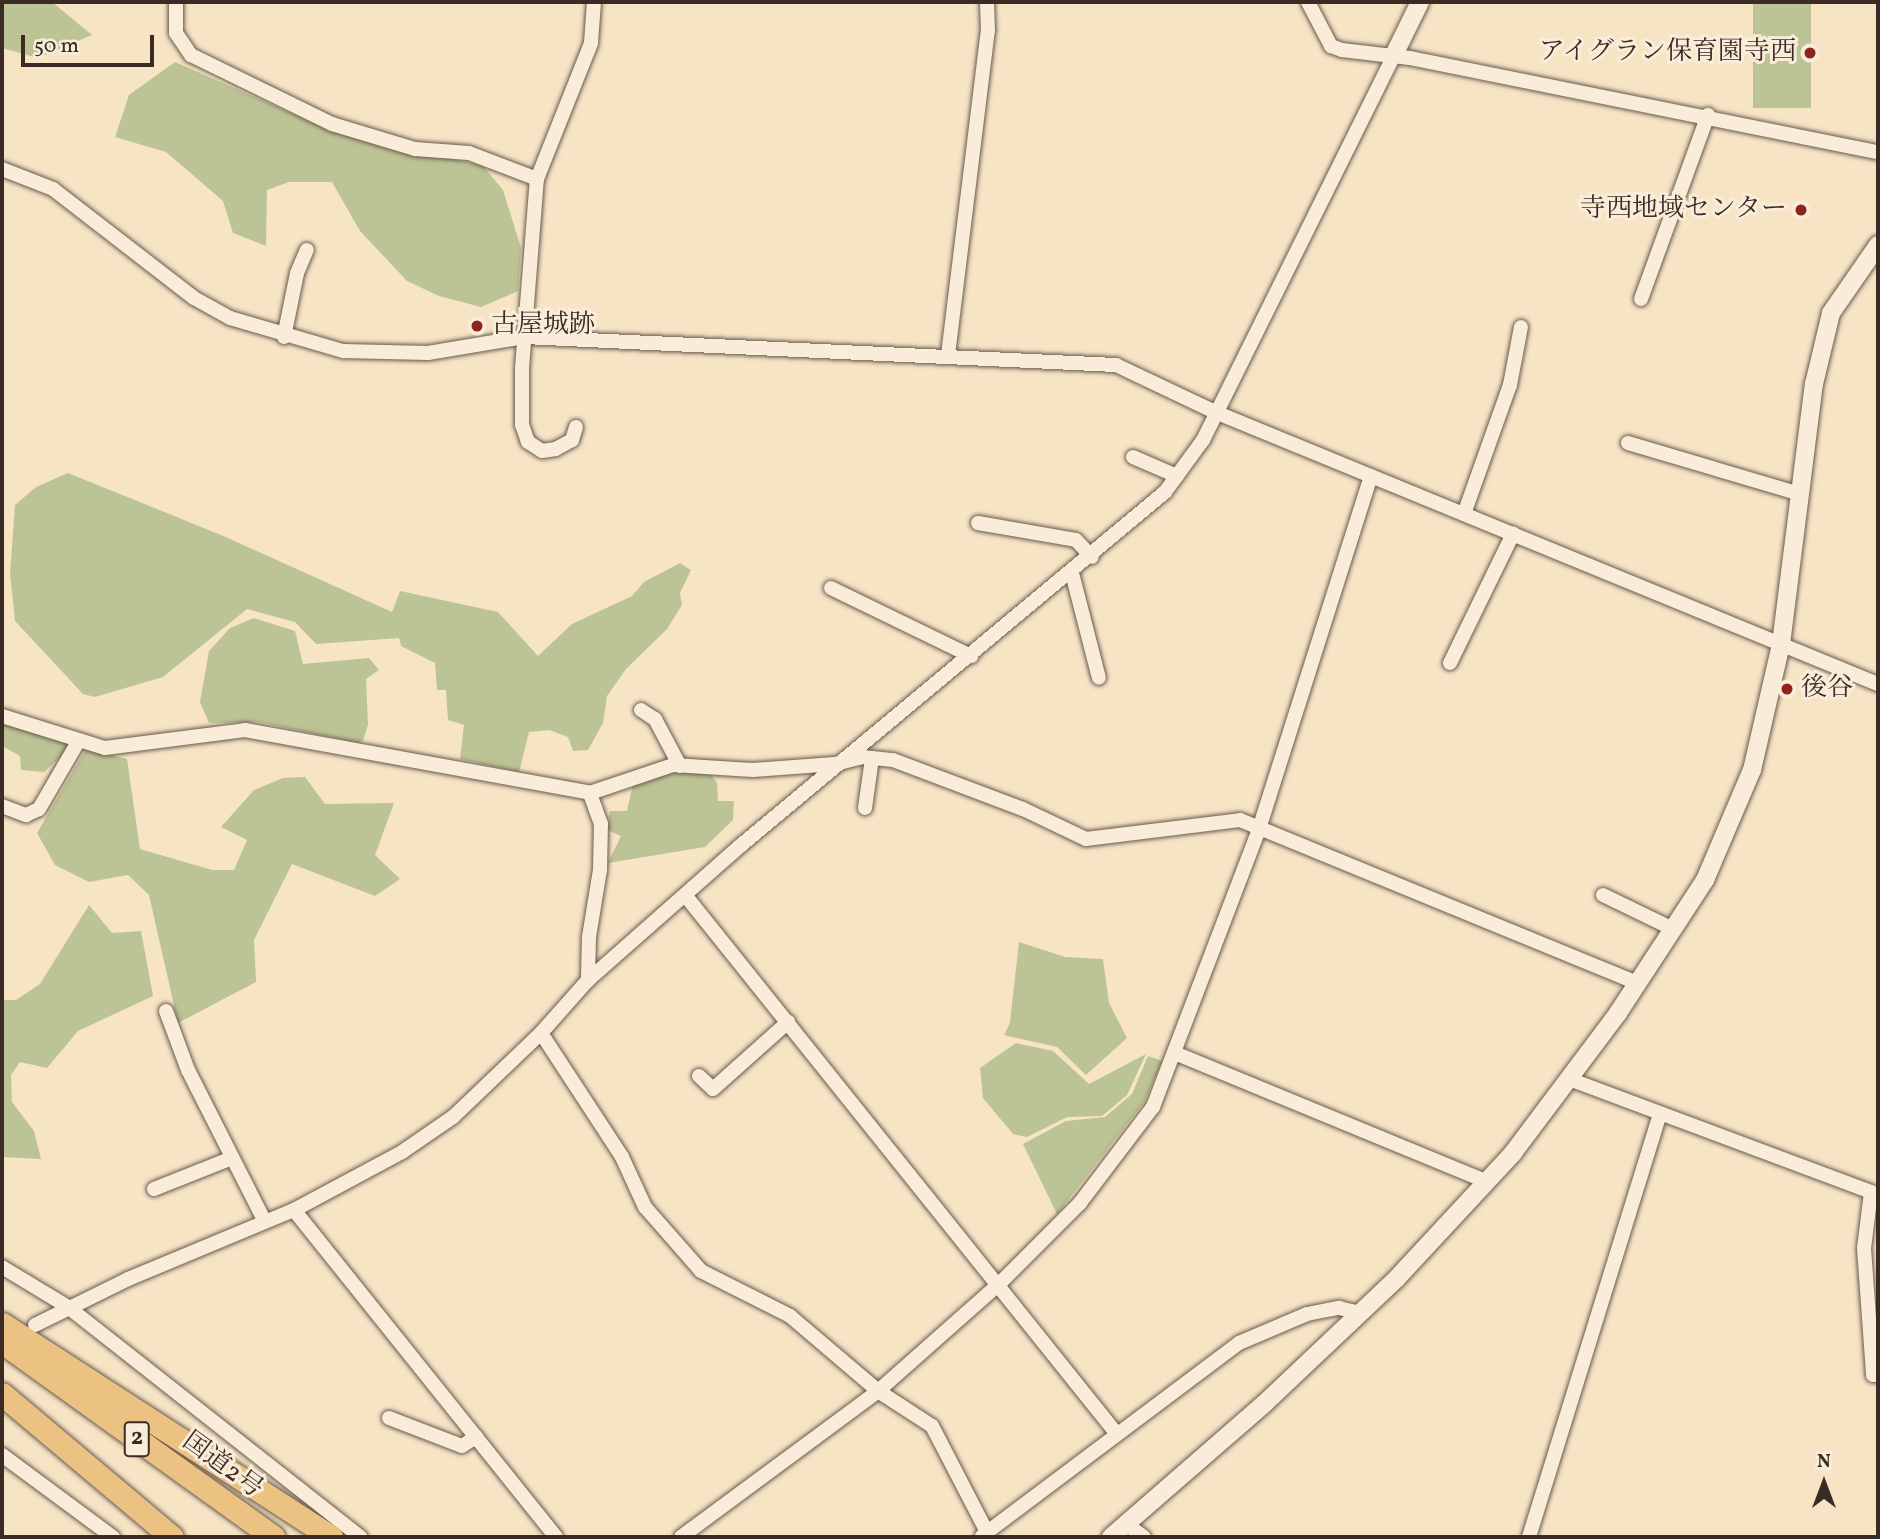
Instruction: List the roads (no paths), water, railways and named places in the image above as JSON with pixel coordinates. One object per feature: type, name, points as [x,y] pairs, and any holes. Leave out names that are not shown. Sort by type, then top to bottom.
[{"type":"highway","points":[[2,1324],[331,1537]]},
{"type":"highway","name":"国道2号","points":[[2,1342],[273,1537]]},
{"type":"highway","points":[[2,1394],[172,1537]]},
{"type":"street","points":[[176,2],[176,33],[191,55],[332,124],[415,149],[469,153],[537,178]]},
{"type":"street","points":[[576,427],[572,440],[556,449],[542,451],[528,442],[522,425],[524,337],[537,178],[590,43],[593,2]]},
{"type":"street","points":[[948,355],[988,31],[987,2]]},
{"type":"street","points":[[1308,2],[1331,46],[1394,55],[1708,115],[1878,152]]},
{"type":"street","points":[[35,1325],[68,1307],[264,1220],[294,1210],[402,1152],[453,1117],[541,1033],[588,980],[835,764],[1092,557],[1165,492],[1203,440],[1214,412],[1420,2]]},
{"type":"street","points":[[1641,299],[1708,115]]},
{"type":"street","points":[[2,169],[53,190],[194,298],[230,318],[284,337],[343,351],[390,355],[524,337],[1116,365],[1214,412],[1878,684]]},
{"type":"street","points":[[1111,1537],[1360,1313],[1487,1182],[1569,1079],[1638,983],[1705,880],[1752,770],[1781,643],[1814,384],[1832,313],[1878,245]]},
{"type":"street","points":[[284,337],[297,273],[307,250]]},
{"type":"street","points":[[1464,514],[1510,385],[1521,327]]},
{"type":"street","points":[[1628,443],[1800,494]]},
{"type":"street","points":[[1133,457],[1177,475]]},
{"type":"street","points":[[681,1537],[878,1391],[999,1284],[1080,1203],[1153,1107],[1177,1054],[1259,829],[1371,476]]},
{"type":"street","points":[[978,523],[1076,540],[1092,557]]},
{"type":"street","points":[[1450,663],[1513,534]]},
{"type":"street","points":[[1072,573],[1099,678]]},
{"type":"street","points":[[831,588],[971,656]]},
{"type":"street","points":[[641,710],[655,719],[680,766]]},
{"type":"street","points":[[2,716],[78,742],[105,748],[135,747],[245,730],[590,793],[680,766],[752,769],[835,764],[872,758],[919,770],[1086,839],[1226,819],[1259,829],[1638,983]]},
{"type":"street","points":[[2,806],[26,815],[39,810],[78,742]]},
{"type":"street","points":[[865,808],[872,758]]},
{"type":"street","points":[[588,980],[601,824],[590,793]]},
{"type":"street","points":[[685,895],[1116,1433]]},
{"type":"street","points":[[1603,895],[1673,929]]},
{"type":"street","points":[[166,1012],[188,1070],[264,1220]]},
{"type":"street","points":[[699,1076],[713,1089],[788,1023]]},
{"type":"street","points":[[541,1033],[622,1157],[645,1207],[701,1271],[790,1316],[878,1391],[932,1426],[984,1535],[1239,1343],[1307,1314],[1339,1308],[1360,1313]]},
{"type":"street","points":[[1177,1054],[1487,1182]]},
{"type":"street","points":[[1569,1079],[1659,1116],[1871,1192],[1864,1248],[1873,1375],[1878,1375]]},
{"type":"street","points":[[1529,1537],[1659,1116]]},
{"type":"street","points":[[155,1189],[232,1158]]},
{"type":"street","points":[[294,1210],[556,1537]]},
{"type":"street","points":[[2,1267],[68,1307],[360,1537]]},
{"type":"street","points":[[389,1418],[462,1446],[476,1437]]},
{"type":"street","points":[[2,1455],[113,1537]]},
{"type":"street","points":[[1126,1524],[1144,1537]]},
{"type":"place","name":"アイグラン保育園寺西","points":[[1810,53]]},
{"type":"place","name":"寺西地域センター","points":[[1801,210]]},
{"type":"place","name":"古屋城跡","points":[[477,326]]},
{"type":"place","name":"後谷","points":[[1787,689]]}]
